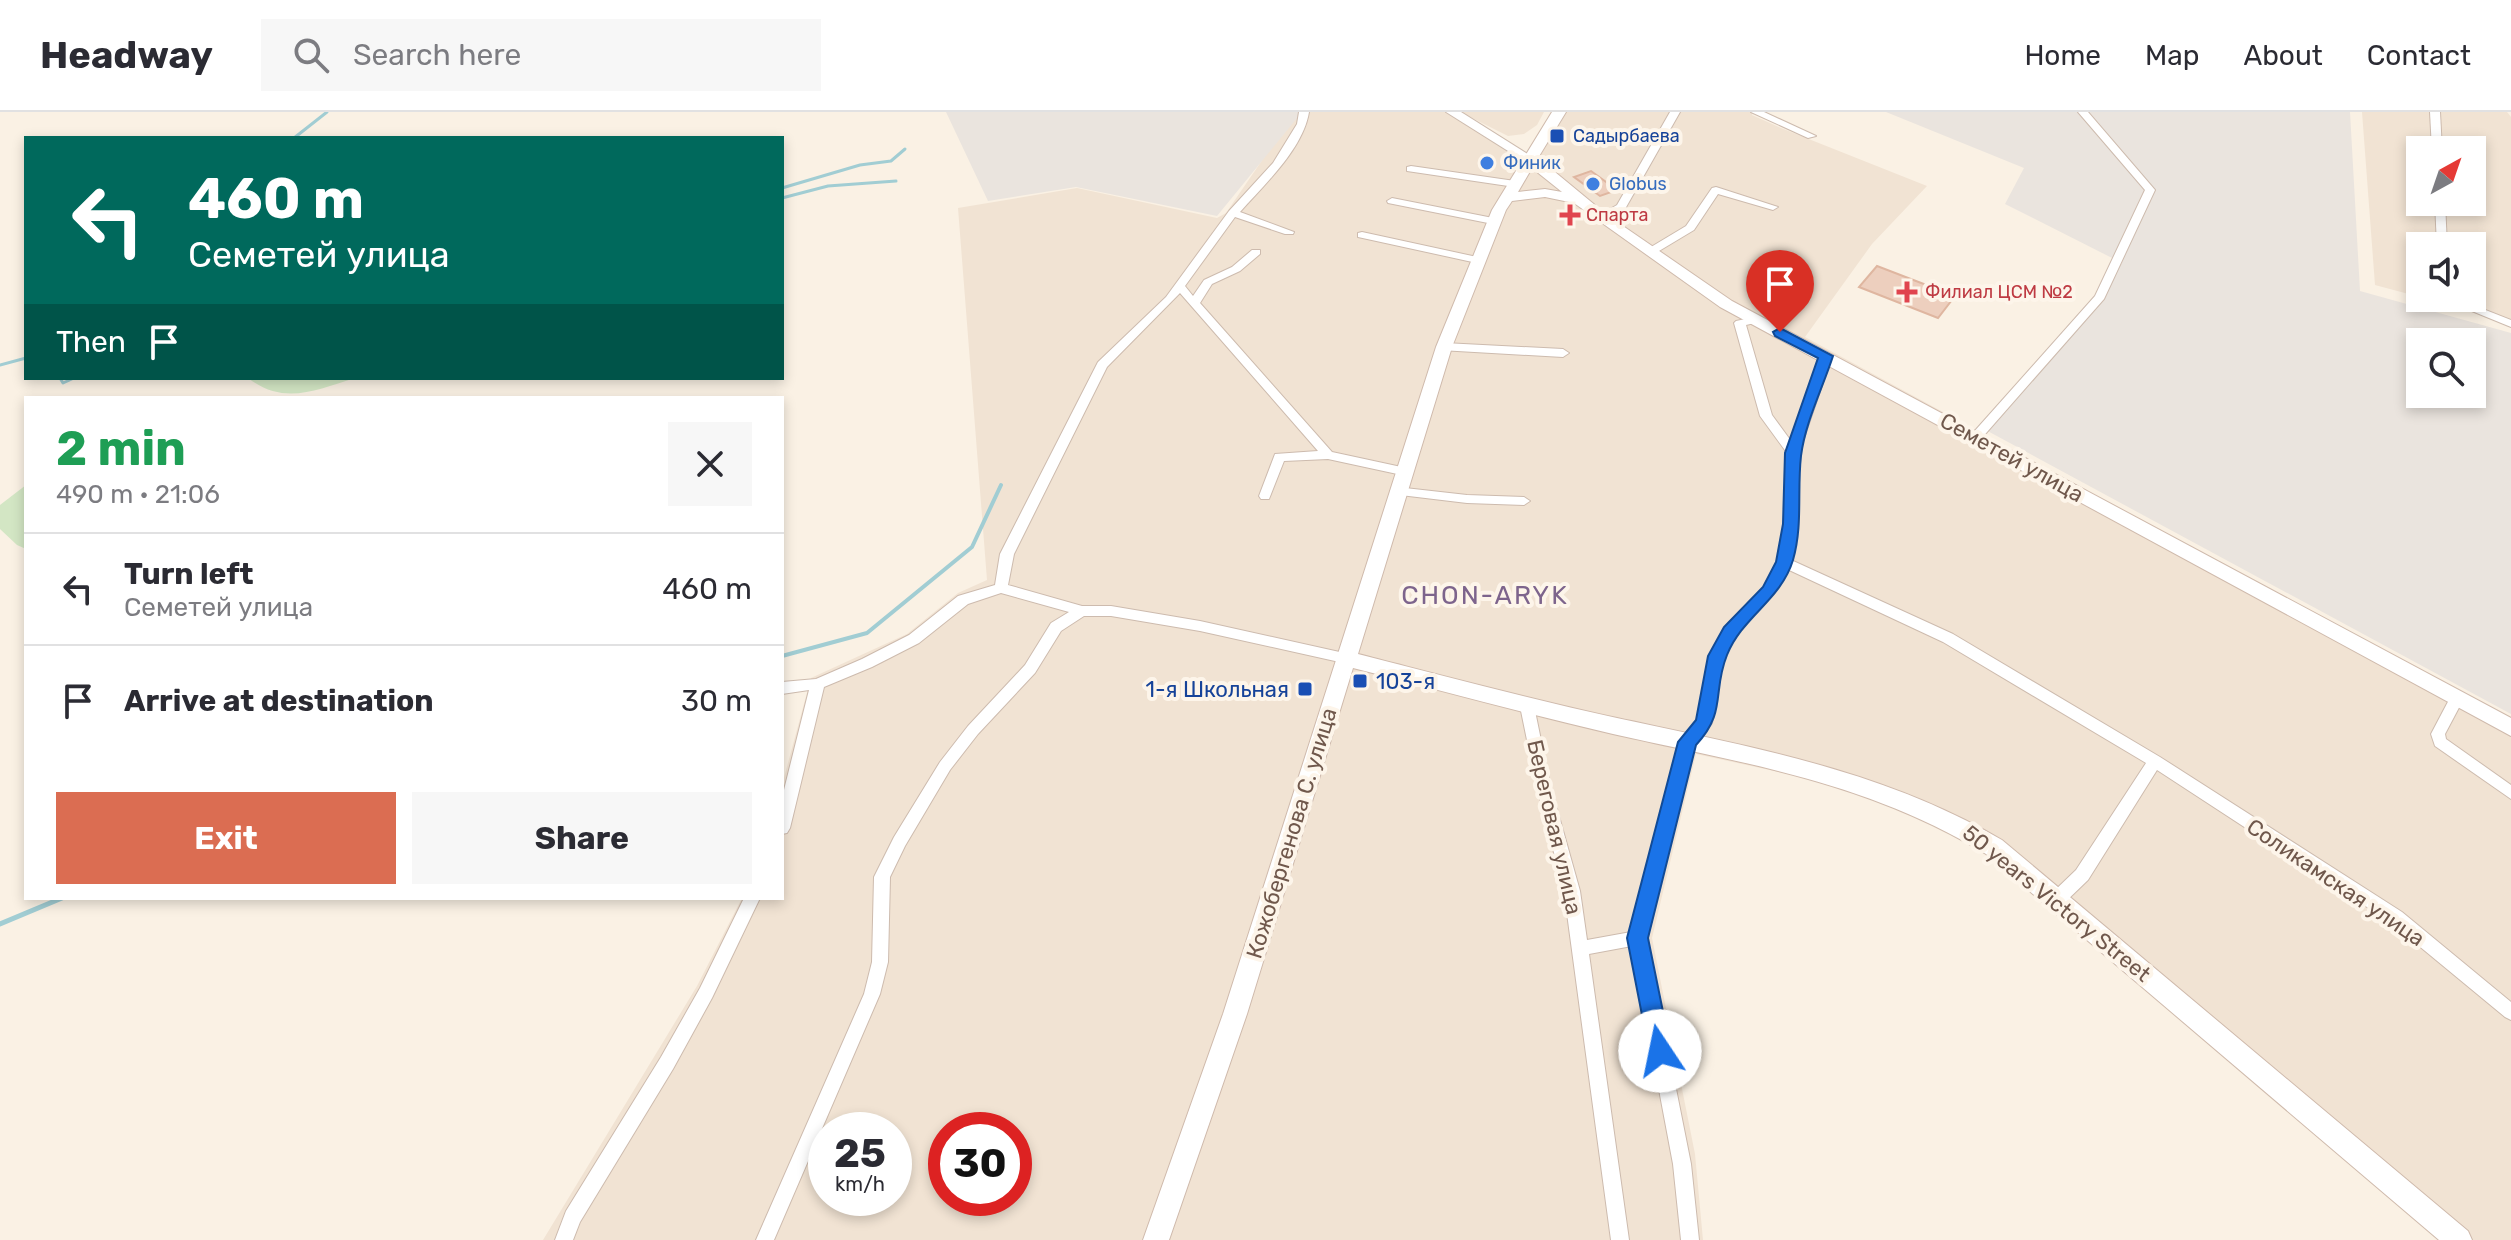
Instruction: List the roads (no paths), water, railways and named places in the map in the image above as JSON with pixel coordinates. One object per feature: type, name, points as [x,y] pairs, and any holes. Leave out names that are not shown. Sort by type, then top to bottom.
[{"type":"main road","name":"Кожобергенова С. улица","points":[[1156,1240],[1235,1014],[1402,471],[1444,347],[1493,221],[1559,112]]},
{"type":"main road","name":"Семетей улица","points":[[1531,160],[1602,218],[1699,287],[1755,320],[2511,728]]},
{"type":"main road","points":[[1511,190],[1545,193],[1586,205]]},
{"type":"main road","name":"50 years Victory Street","points":[[1344,658],[1527,706],[1880,789],[1924,805],[1994,847],[2459,1240]]},
{"type":"street","points":[[1001,588],[1007,554],[1102,365],[1179,286],[1233,213],[1277,165],[1302,124],[1304,112]]},
{"type":"street","points":[[1452,112],[1531,160]]},
{"type":"street","points":[[1602,218],[1621,207],[1675,112]]},
{"type":"street","points":[[1756,112],[1811,136]]},
{"type":"street","points":[[1976,437],[2100,297],[2150,190],[2083,112]]},
{"type":"street","points":[[2435,112],[2436,136]]},
{"type":"street","points":[[1411,169],[1511,190]]},
{"type":"street","points":[[1650,252],[1690,228],[1716,190],[1773,207]]},
{"type":"street","points":[[1392,201],[1493,221]]},
{"type":"street","points":[[1233,213],[1289,232]]},
{"type":"street","points":[[1362,235],[1477,260]]},
{"type":"street","points":[[1194,303],[1208,282],[1236,269],[1256,252]]},
{"type":"street","points":[[1179,286],[1328,455]]},
{"type":"street","points":[[2481,312],[2511,324]]},
{"type":"street","points":[[1755,320],[1740,323],[1743,342],[1766,416],[1793,453]]},
{"type":"street","points":[[1444,347],[1563,353]]},
{"type":"street","points":[[1690,1240],[1682,1164],[1638,938],[1687,742],[1705,723],[1717,656],[1733,627],[1769,591],[1784,562],[1792,524],[1793,453],[1826,356]]},
{"type":"street","points":[[1265,496],[1279,457],[1328,455],[1402,471]]},
{"type":"street","points":[[1396,491],[1467,499],[1524,501]]},
{"type":"street","name":"Соликамская улица","points":[[1784,562],[1948,638],[2155,761],[2396,917],[2511,1012]]},
{"type":"street","points":[[784,688],[818,684],[914,639],[963,600],[1001,588],[1082,611],[1111,611],[1200,626],[1344,658]]},
{"type":"street","points":[[765,1240],[872,994],[880,962],[882,877],[899,842],[945,766],[973,730],[1030,669],[1056,627],[1082,611]]},
{"type":"street","points":[[784,820],[818,684]]},
{"type":"street","points":[[2456,700],[2438,734],[2440,742],[2511,793]]},
{"type":"street","name":"Береговая улица","points":[[1527,706],[1543,784],[1572,891],[1620,1240]]},
{"type":"street","points":[[2056,900],[2082,875],[2155,761]]},
{"type":"street","points":[[564,1240],[572,1217],[706,993],[751,900]]},
{"type":"street","points":[[1581,948],[1638,938]]},
{"type":"waterway","points":[[297,136],[327,112]]},
{"type":"waterway","points":[[784,187],[860,165],[891,161],[905,149]]},
{"type":"waterway","points":[[784,197],[828,186],[896,181]]},
{"type":"waterway","points":[[0,365],[24,359]]},
{"type":"waterway","points":[[61,380],[63,383],[70,380]]},
{"type":"waterway","points":[[784,655],[867,633],[972,547],[1001,485]]},
{"type":"waterway","points":[[0,924],[57,900]]},
{"type":"place","name":"Садырбаева","points":[[1557,136]]},
{"type":"place","name":"Финик","points":[[1487,163]]},
{"type":"place","name":"Globus","points":[[1593,184]]},
{"type":"place","name":"Спарта","points":[[1570,215]]},
{"type":"place","name":"Филиал ЦСМ №2","points":[[1907,292]]},
{"type":"place","name":"103-я","points":[[1360,681]]},
{"type":"place","name":"1-я Школьная","points":[[1305,689]]},
{"type":"district","name":"CHON-ARYK","points":[[1485,595]]}]
